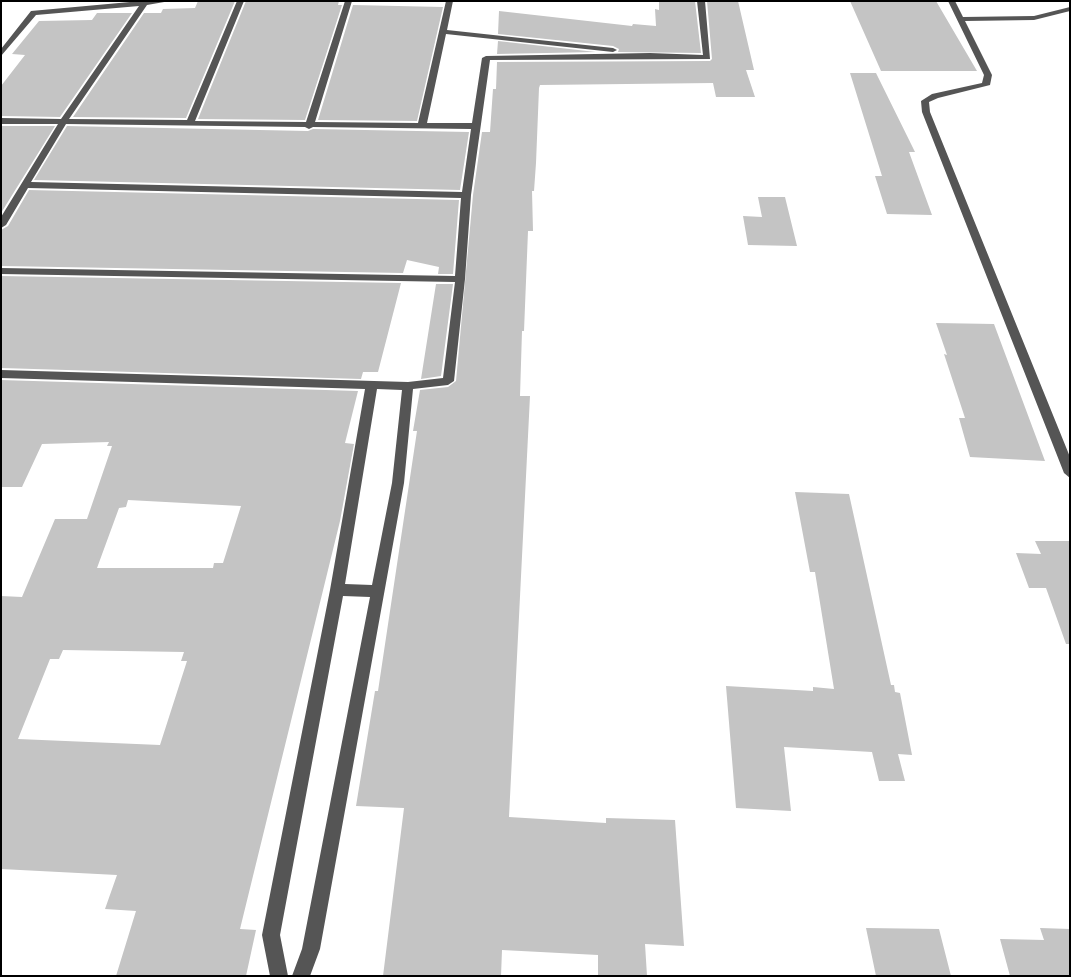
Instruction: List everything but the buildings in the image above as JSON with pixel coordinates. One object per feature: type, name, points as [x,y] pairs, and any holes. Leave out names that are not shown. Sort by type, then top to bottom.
[{"type":"street","points":[[1,54],[34,13],[167,1]]},
{"type":"street","points":[[190,123],[241,1]]},
{"type":"street","points":[[309,126],[349,1]]},
{"type":"street","points":[[422,126],[450,1]]},
{"type":"street","points":[[1,374],[408,386],[448,381],[460,279],[466,194],[486,58],[707,57],[700,1]]},
{"type":"street","points":[[951,1],[988,75],[986,85],[935,96],[925,102],[926,112],[1070,473]]},
{"type":"street","points":[[1,225],[27,186],[64,121],[144,4]]},
{"type":"street","points":[[961,19],[1034,18],[1070,9]]},
{"type":"street","points":[[444,32],[656,56]]},
{"type":"street","points":[[1,121],[309,126],[475,126]]},
{"type":"street","points":[[27,186],[466,194]]},
{"type":"street","points":[[1,271],[460,279]]},
{"type":"street","points":[[279,976],[271,935],[337,590],[372,384]]},
{"type":"street","points":[[301,976],[311,949],[398,483],[408,386]]},
{"type":"street","points":[[337,590],[378,591]]}]
